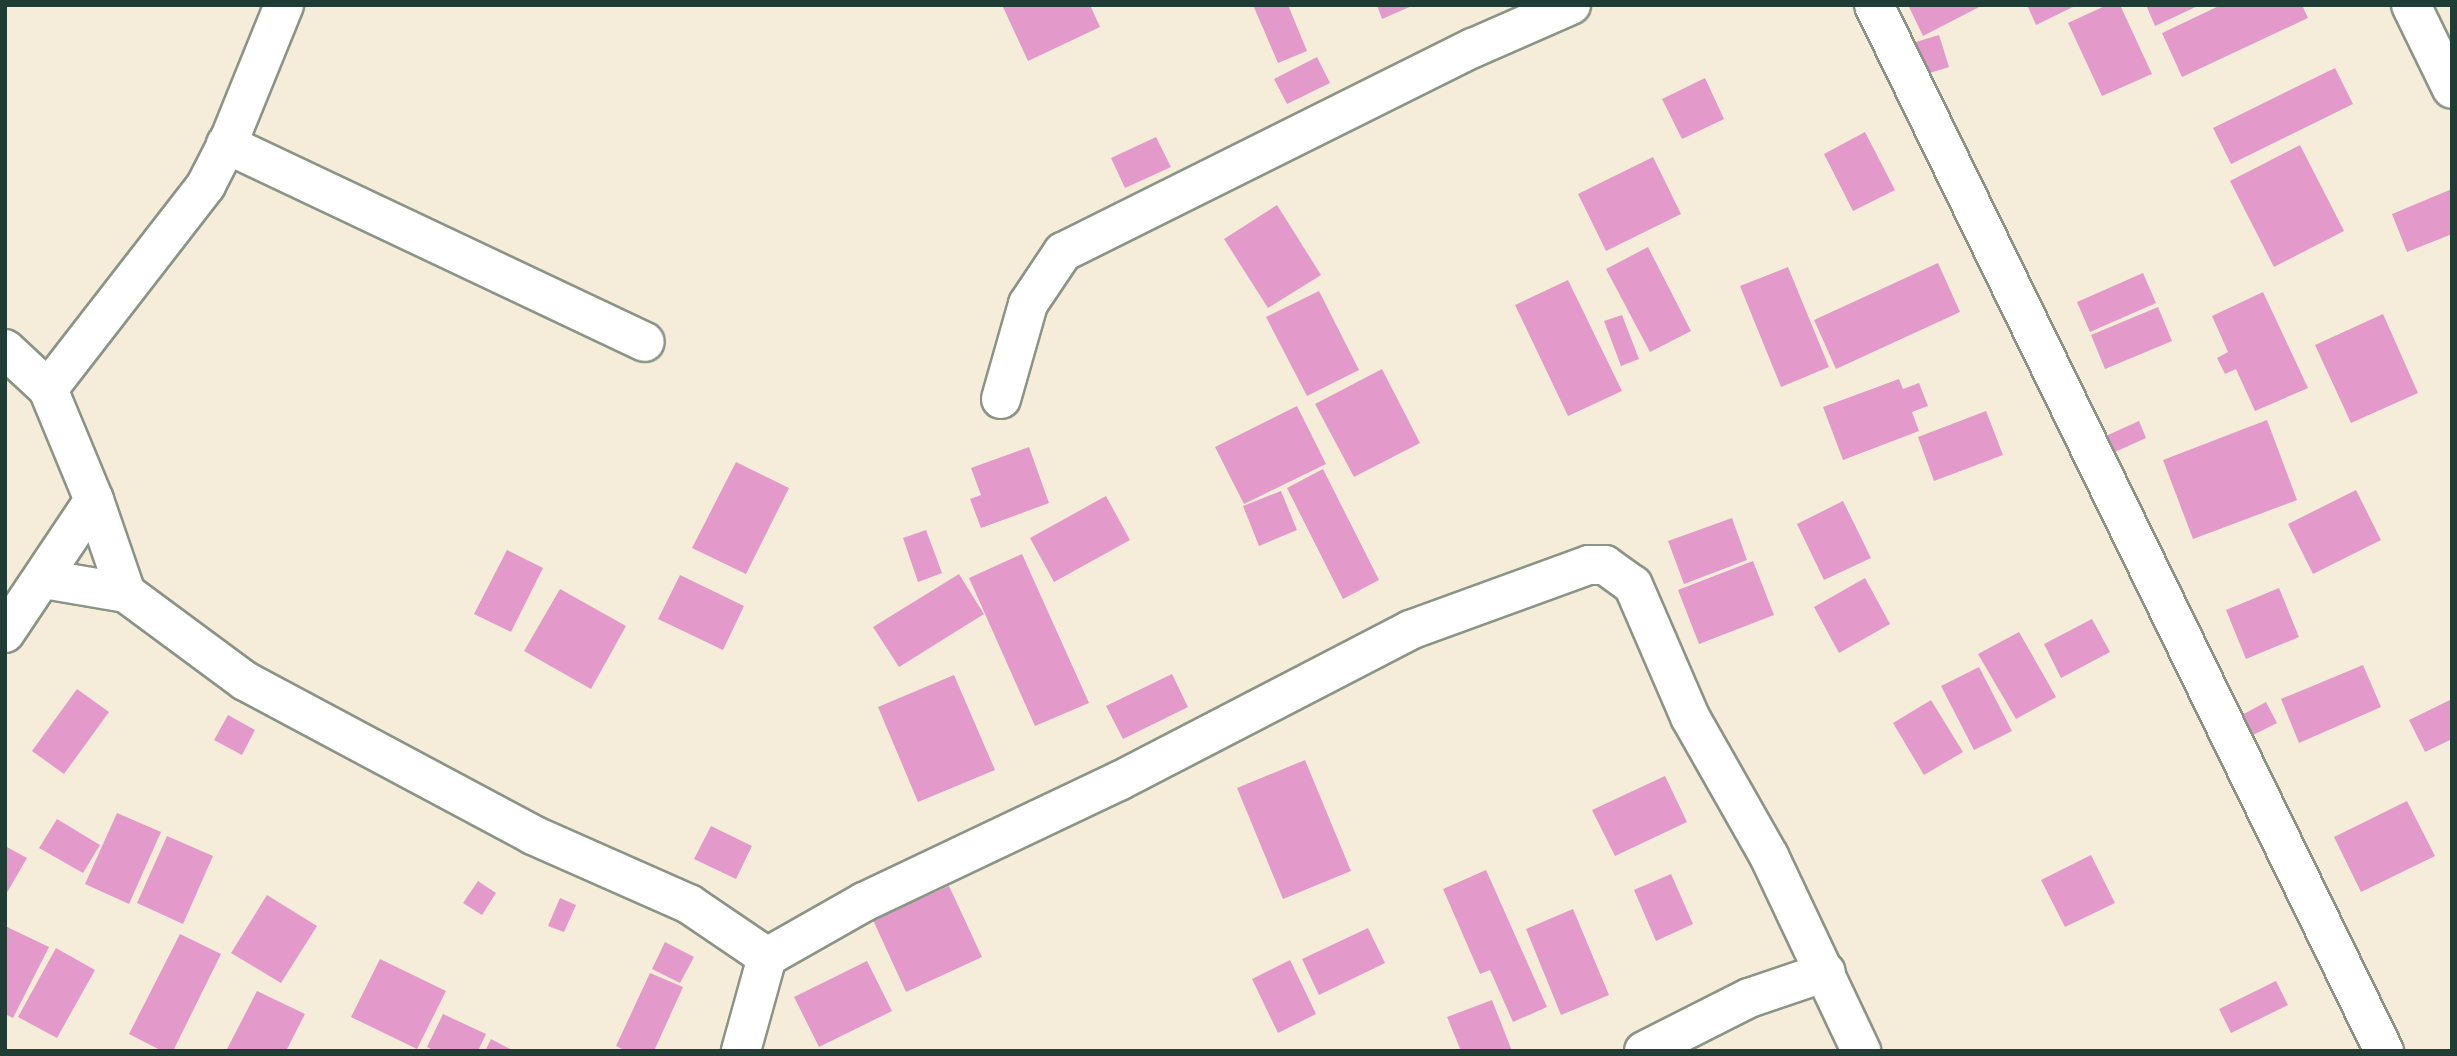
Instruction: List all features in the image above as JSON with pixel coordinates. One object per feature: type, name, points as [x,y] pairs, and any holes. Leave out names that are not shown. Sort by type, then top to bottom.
[{"type":"street","points":[[48,389],[206,185],[284,5]]},
{"type":"street","points":[[1001,398],[1028,304],[1063,253],[1473,48],[1571,5]]},
{"type":"street","points":[[1874,5],[2384,1051]]},
{"type":"street","points":[[2411,5],[2452,89]]},
{"type":"street","points":[[226,144],[645,342]]},
{"type":"street","points":[[5,349],[48,389],[94,500],[126,593]]},
{"type":"street","points":[[5,633],[44,579],[94,500]]},
{"type":"street","points":[[741,1051],[767,957],[864,902],[1119,781],[1410,630],[1589,565],[1605,565],[1633,585],[1690,717],[1769,856],[1861,1051]]},
{"type":"street","points":[[44,579],[105,592],[126,593],[245,681],[533,835],[689,904],[767,957]]},
{"type":"street","points":[[1644,1051],[1749,998],[1826,972]]},
{"type":"building","points":[[1090,5],[1100,27],[1028,61],[1003,7]]},
{"type":"building","points":[[1253,5],[1288,5],[1307,51],[1278,63]]},
{"type":"building","points":[[1377,5],[1414,5],[1382,19]]},
{"type":"building","points":[[1983,5],[1923,36],[1909,7]]},
{"type":"building","points":[[2027,5],[2077,5],[2036,25]]},
{"type":"building","points":[[2107,5],[2120,5],[2152,74],[2102,96],[2068,23]]},
{"type":"building","points":[[2146,5],[2200,5],[2155,26]]},
{"type":"building","points":[[2221,5],[2302,5],[2308,18],[2182,77],[2162,33]]},
{"type":"building","points":[[1939,35],[1949,67],[1917,77],[1906,45]]},
{"type":"building","points":[[1317,57],[1330,83],[1287,104],[1274,79]]},
{"type":"building","points":[[2335,68],[2353,104],[2231,164],[2213,128]]},
{"type":"building","points":[[1705,78],[1724,119],[1682,139],[1662,99]]},
{"type":"building","points":[[1865,132],[1895,190],[1853,211],[1824,154]]},
{"type":"building","points":[[1156,137],[1171,167],[1125,188],[1111,158]]},
{"type":"building","points":[[2300,145],[2344,231],[2274,267],[2230,181]]},
{"type":"building","points":[[1653,157],[1681,214],[1606,251],[1578,194]]},
{"type":"building","points":[[2452,189],[2452,234],[2407,252],[2392,214]]},
{"type":"building","points":[[1277,205],[1321,275],[1268,308],[1224,239]]},
{"type":"building","points":[[1648,247],[1691,331],[1650,352],[1606,269]]},
{"type":"building","points":[[1938,263],[1960,312],[1836,369],[1814,320]]},
{"type":"building","points":[[1788,267],[1829,367],[1781,387],[1740,286]]},
{"type":"building","points":[[2143,273],[2156,303],[2090,332],[2077,302]]},
{"type":"building","points":[[1568,280],[1622,391],[1568,416],[1515,305]]},
{"type":"building","points":[[1319,291],[1359,370],[1307,396],[1266,317]]},
{"type":"building","points":[[2263,292],[2308,388],[2255,411],[2236,369],[2225,374],[2217,358],[2228,352],[2212,316]]},
{"type":"building","points":[[2158,307],[2172,341],[2105,369],[2091,335]]},
{"type":"building","points":[[2383,314],[2418,393],[2351,423],[2315,345]]},
{"type":"building","points":[[1622,315],[1639,359],[1621,366],[1604,321]]},
{"type":"building","points":[[1382,369],[1420,443],[1354,477],[1315,404]]},
{"type":"building","points":[[1899,379],[1903,389],[1919,383],[1928,406],[1912,412],[1919,431],[1843,460],[1823,407]]},
{"type":"building","points":[[1297,406],[1326,464],[1244,504],[1215,447]]},
{"type":"building","points":[[1986,411],[2003,455],[1934,481],[1918,437]]},
{"type":"building","points":[[2267,420],[2297,500],[2193,539],[2163,460]]},
{"type":"building","points":[[2139,421],[2146,438],[2106,456],[2099,439]]},
{"type":"building","points":[[1029,447],[1049,503],[981,528],[970,499],[981,495],[971,468]]},
{"type":"building","points":[[736,462],[789,488],[746,574],[692,548]]},
{"type":"building","points":[[1323,469],[1379,580],[1343,599],[1287,488]]},
{"type":"building","points":[[2356,490],[2381,540],[2313,574],[2288,524]]},
{"type":"building","points":[[1281,491],[1297,530],[1259,546],[1243,506]]},
{"type":"building","points":[[1106,496],[1130,540],[1054,582],[1030,538]]},
{"type":"building","points":[[1843,501],[1871,558],[1824,580],[1797,524]]},
{"type":"building","points":[[1732,518],[1747,560],[1684,584],[1668,541]]},
{"type":"building","points":[[926,530],[942,573],[918,582],[903,538]]},
{"type":"building","points":[[507,550],[543,568],[511,632],[474,614]]},
{"type":"building","points":[[1022,554],[1089,703],[1035,726],[969,578]]},
{"type":"building","points":[[1753,561],[1774,615],[1699,644],[1678,590]]},
{"type":"building","points":[[959,574],[984,614],[899,667],[873,627]]},
{"type":"building","points":[[680,575],[744,606],[723,650],[658,619]]},
{"type":"building","points":[[1865,578],[1890,624],[1839,653],[1814,607]]},
{"type":"building","points":[[2279,588],[2299,637],[2246,659],[2226,610]]},
{"type":"building","points":[[560,589],[626,626],[591,689],[524,651]]},
{"type":"building","points":[[2092,619],[2110,652],[2061,678],[2044,644]]},
{"type":"building","points":[[2019,632],[2056,697],[2016,719],[1978,654]]},
{"type":"building","points":[[2363,665],[2381,707],[2299,743],[2281,699]]},
{"type":"building","points":[[1979,667],[2012,731],[1974,750],[1941,686]]},
{"type":"building","points":[[1172,674],[1188,707],[1123,739],[1106,706]]},
{"type":"building","points":[[954,675],[995,770],[918,802],[878,707]]},
{"type":"building","points":[[77,689],[109,712],[64,774],[32,751]]},
{"type":"building","points":[[2452,699],[2452,739],[2425,752],[2409,720]]},
{"type":"building","points":[[1931,700],[1963,752],[1924,775],[1893,723]]},
{"type":"building","points":[[2266,702],[2277,723],[2251,736],[2240,716]]},
{"type":"building","points":[[228,715],[255,730],[242,755],[214,740]]},
{"type":"building","points":[[1305,760],[1351,871],[1283,899],[1237,788]]},
{"type":"building","points":[[1665,776],[1687,822],[1615,856],[1592,810]]},
{"type":"building","points":[[2407,801],[2435,856],[2361,892],[2334,837]]},
{"type":"building","points":[[117,813],[161,832],[129,904],[85,884]]},
{"type":"building","points":[[57,819],[100,845],[83,873],[39,848]]},
{"type":"building","points":[[711,826],[752,846],[736,879],[694,859]]},
{"type":"building","points":[[167,836],[213,856],[183,924],[137,903]]},
{"type":"building","points":[[5,846],[27,858],[5,896]]},
{"type":"building","points":[[2091,855],[2115,903],[2065,927],[2041,880]]},
{"type":"building","points":[[1486,870],[1547,1007],[1513,1022],[1490,970],[1480,974],[1443,889]]},
{"type":"building","points":[[1671,874],[1693,924],[1656,941],[1634,890]]},
{"type":"building","points":[[478,881],[496,893],[482,915],[463,903]]},
{"type":"building","points":[[949,886],[982,957],[906,992],[873,920]]},
{"type":"building","points":[[267,895],[317,926],[281,983],[231,953]]},
{"type":"building","points":[[560,898],[576,905],[564,932],[548,926]]},
{"type":"building","points":[[1573,909],[1609,995],[1561,1015],[1526,929]]},
{"type":"building","points":[[5,926],[49,947],[13,1018],[5,1014]]},
{"type":"building","points":[[1368,928],[1385,963],[1319,995],[1302,959]]},
{"type":"building","points":[[180,934],[221,954],[173,1051],[162,1051],[129,1034]]},
{"type":"building","points":[[665,942],[694,957],[680,983],[652,969]]},
{"type":"building","points":[[56,948],[95,970],[57,1038],[18,1017]]},
{"type":"building","points":[[380,959],[446,991],[417,1049],[351,1017]]},
{"type":"building","points":[[1290,960],[1316,1014],[1278,1033],[1252,979]]},
{"type":"building","points":[[867,961],[892,1011],[819,1047],[794,997]]},
{"type":"building","points":[[650,973],[683,987],[654,1051],[626,1051],[616,1046]]},
{"type":"building","points":[[2276,981],[2288,1005],[2231,1033],[2219,1009]]},
{"type":"building","points":[[257,991],[305,1014],[286,1051],[226,1051]]},
{"type":"building","points":[[1492,1000],[1512,1051],[1461,1051],[1447,1017]]},
{"type":"building","points":[[443,1014],[486,1034],[478,1051],[435,1051],[427,1047]]},
{"type":"building","points":[[491,1039],[514,1051],[485,1051]]}]
